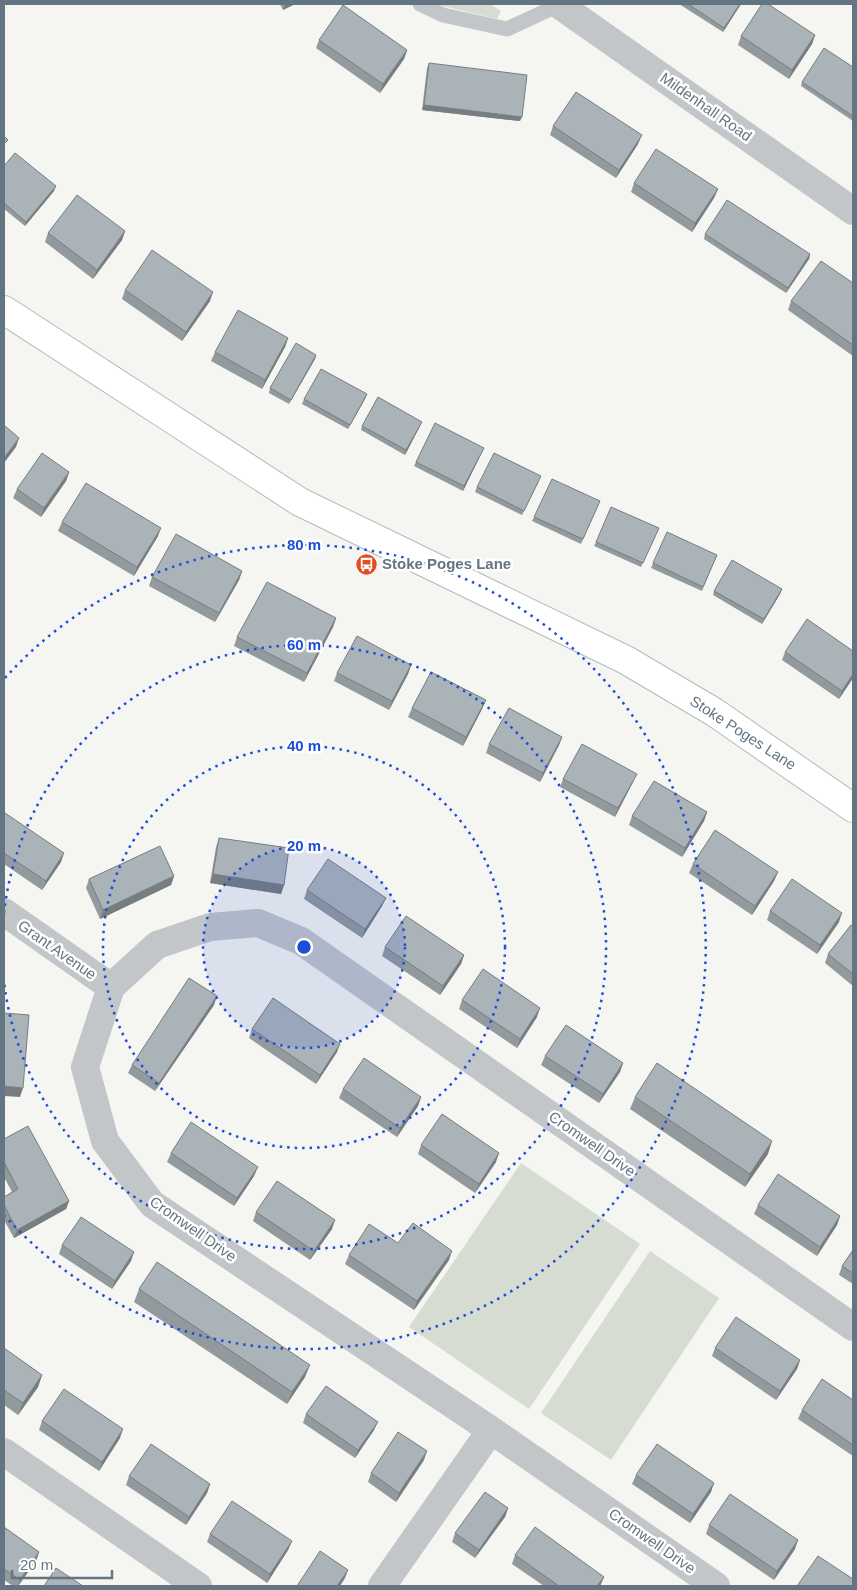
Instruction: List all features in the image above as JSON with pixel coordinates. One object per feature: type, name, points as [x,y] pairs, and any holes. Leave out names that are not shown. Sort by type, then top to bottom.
[{"type":"street","name":"Mildenhall Road","points":[[559,4],[853,211]]},
{"type":"street","name":"Stoke Poges Lane","points":[[4,310],[300,502],[626,660],[714,712],[853,808]]},
{"type":"street","name":"Grant Avenue","points":[[4,912],[111,987]]},
{"type":"street","name":"Cromwell Drive","points":[[716,1586],[491,1430],[152,1204],[106,1141],[85,1066],[111,987],[157,945],[210,926],[258,923],[301,940],[853,1327]]},
{"type":"street","points":[[382,1586],[491,1430]]},
{"type":"street","points":[[4,1452],[198,1586]]},
{"type":"lane","points":[[420,4],[443,15],[507,29],[559,4]]},
{"type":"shaded area","points":[[435,4],[490,4],[501,11],[497,19]]},
{"type":"shaded area","points":[[521,1163],[640,1244],[529,1409],[409,1327]]},
{"type":"shaded area","points":[[650,1251],[719,1298],[611,1460],[541,1413]]},
{"type":"building","points":[[688,4],[740,4],[724,28]]},
{"type":"building","points":[[762,4],[768,4],[815,35],[792,70],[741,36]]},
{"type":"building","points":[[343,5],[407,50],[383,84],[319,40]]},
{"type":"building","points":[[824,48],[853,67],[853,116],[802,82]]},
{"type":"building","points":[[429,63],[527,75],[522,117],[424,105]]},
{"type":"building","points":[[576,92],[642,135],[619,170],[553,126]]},
{"type":"building","points":[[4,136],[8,140],[4,144]]},
{"type":"building","points":[[656,149],[718,189],[695,223],[634,183]]},
{"type":"building","points":[[15,153],[56,186],[26,222],[4,203],[4,166]]},
{"type":"building","points":[[77,195],[125,231],[97,270],[48,233]]},
{"type":"building","points":[[727,200],[810,254],[788,288],[705,234]]},
{"type":"building","points":[[152,250],[213,292],[186,332],[125,290]]},
{"type":"building","points":[[821,261],[853,283],[853,345],[791,301]]},
{"type":"building","points":[[238,310],[288,338],[265,380],[215,352]]},
{"type":"building","points":[[296,343],[316,355],[291,400],[270,388]]},
{"type":"building","points":[[321,369],[367,394],[350,425],[304,399]]},
{"type":"building","points":[[378,397],[422,422],[406,450],[362,426]]},
{"type":"building","points":[[435,423],[484,448],[464,486],[416,462]]},
{"type":"building","points":[[4,425],[19,438],[4,458]]},
{"type":"building","points":[[42,453],[69,472],[44,508],[17,489]]},
{"type":"building","points":[[494,453],[541,476],[524,511],[477,487]]},
{"type":"building","points":[[552,479],[600,501],[583,539],[534,517]]},
{"type":"building","points":[[86,483],[161,528],[137,567],[62,522]]},
{"type":"building","points":[[611,507],[659,528],[643,563],[596,542]]},
{"type":"building","points":[[667,532],[717,555],[703,587],[653,563]]},
{"type":"building","points":[[176,534],[242,571],[219,613],[152,577]]},
{"type":"building","points":[[732,560],[782,589],[764,619],[714,591]]},
{"type":"building","points":[[267,582],[336,618],[307,673],[237,637]]},
{"type":"building","points":[[807,619],[853,651],[853,674],[842,691],[785,652]]},
{"type":"building","points":[[357,636],[411,665],[392,701],[337,673]]},
{"type":"building","points":[[431,672],[486,700],[466,737],[412,708]]},
{"type":"building","points":[[509,708],[562,737],[543,773],[489,744]]},
{"type":"building","points":[[582,744],[637,774],[618,808],[563,779]]},
{"type":"building","points":[[654,781],[707,812],[685,848],[632,816]]},
{"type":"building","points":[[5,813],[64,853],[46,881],[4,853]]},
{"type":"building","points":[[715,830],[778,872],[755,906],[693,864]]},
{"type":"building","points":[[219,838],[289,848],[284,885],[213,874]]},
{"type":"building","points":[[160,846],[174,876],[103,910],[89,879]]},
{"type":"building","points":[[328,859],[386,898],[365,929],[307,890]]},
{"type":"building","points":[[792,879],[842,913],[820,945],[770,911]]},
{"type":"building","points":[[406,916],[464,955],[443,986],[385,947]]},
{"type":"building","points":[[851,925],[853,926],[853,974],[828,954]]},
{"type":"building","points":[[483,969],[540,1008],[520,1039],[462,1000]]},
{"type":"building","points":[[189,978],[217,996],[159,1083],[132,1065]]},
{"type":"building","points":[[273,998],[340,1044],[320,1075],[252,1029]]},
{"type":"building","points":[[4,1013],[29,1015],[23,1088],[4,1086]]},
{"type":"building","points":[[566,1025],[623,1063],[603,1094],[545,1056]]},
{"type":"building","points":[[364,1058],[421,1097],[400,1128],[343,1089]]},
{"type":"building","points":[[657,1063],[772,1141],[750,1174],[635,1097]]},
{"type":"building","points":[[442,1114],[499,1153],[479,1184],[421,1145]]},
{"type":"building","points":[[191,1122],[258,1167],[237,1198],[171,1153]]},
{"type":"building","points":[[28,1126],[69,1201],[17,1230],[4,1205],[4,1197],[18,1189],[4,1162],[4,1139]]},
{"type":"building","points":[[778,1174],[840,1216],[820,1247],[758,1205]]},
{"type":"building","points":[[277,1181],[335,1220],[314,1251],[256,1212]]},
{"type":"building","points":[[81,1217],[134,1252],[115,1281],[62,1245]]},
{"type":"building","points":[[413,1223],[452,1251],[417,1301],[349,1255],[369,1224],[398,1243]]},
{"type":"building","points":[[853,1250],[853,1273],[842,1266]]},
{"type":"building","points":[[157,1262],[310,1365],[292,1392],[139,1289]]},
{"type":"building","points":[[736,1317],[800,1360],[780,1391],[715,1348]]},
{"type":"building","points":[[4,1348],[42,1375],[23,1403],[4,1390]]},
{"type":"building","points":[[822,1379],[853,1400],[853,1445],[802,1410]]},
{"type":"building","points":[[326,1386],[378,1422],[358,1450],[306,1414]]},
{"type":"building","points":[[64,1389],[123,1429],[102,1462],[42,1421]]},
{"type":"building","points":[[398,1432],[427,1451],[399,1493],[371,1473]]},
{"type":"building","points":[[151,1444],[210,1484],[189,1517],[129,1476]]},
{"type":"building","points":[[657,1444],[714,1483],[693,1514],[636,1475]]},
{"type":"building","points":[[485,1492],[508,1508],[479,1550],[455,1533]]},
{"type":"building","points":[[730,1494],[798,1540],[777,1571],[709,1525]]},
{"type":"building","points":[[232,1501],[292,1541],[270,1574],[210,1534]]},
{"type":"building","points":[[4,1527],[39,1552],[20,1580],[4,1569]]},
{"type":"building","points":[[535,1527],[604,1577],[597,1586],[559,1586],[515,1555]]},
{"type":"building","points":[[320,1551],[348,1570],[337,1586],[297,1586]]},
{"type":"building","points":[[818,1556],[853,1579],[853,1586],[797,1586]]},
{"type":"building","points":[[56,1568],[83,1586],[44,1586]]},
{"type":"place","name":"Stoke Poges Lane","points":[[366,564]]}]
